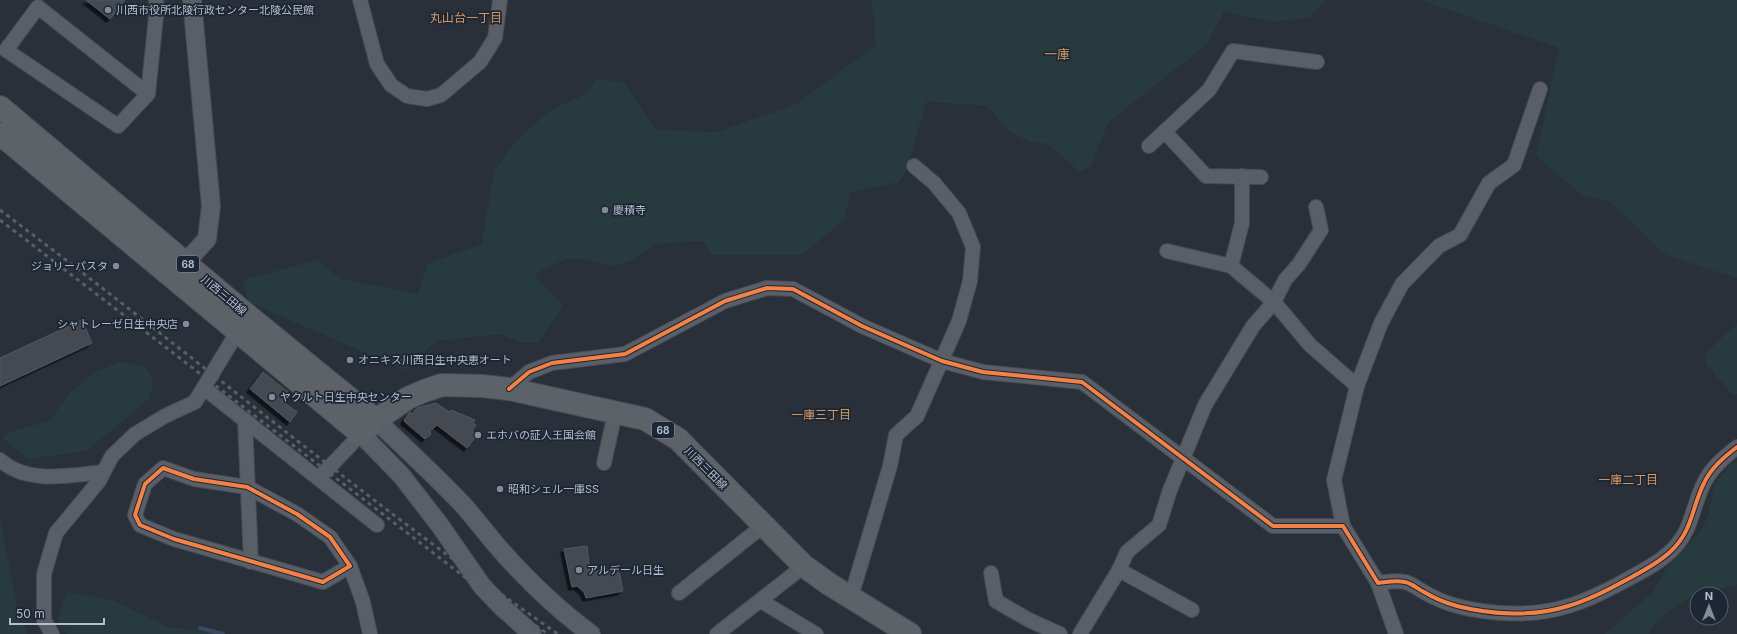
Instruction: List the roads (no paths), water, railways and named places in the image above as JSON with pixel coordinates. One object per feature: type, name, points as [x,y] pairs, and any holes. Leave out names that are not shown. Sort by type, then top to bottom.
[{"type":"main road","name":"川西三田線","points":[[0,107],[179,270],[368,427],[408,398],[442,385],[482,386],[509,389],[645,419],[678,439],[804,566],[829,584],[910,634]]},
{"type":"main road","name":"川西三田線","points":[[0,134],[179,270]]},
{"type":"street","points":[[148,94],[38,7],[6,50],[118,126],[148,94],[157,8],[156,0]]},
{"type":"street","points":[[179,270],[207,239],[211,206],[192,0]]},
{"type":"street","points":[[360,0],[378,64],[391,85],[407,96],[428,99],[441,95],[480,62],[495,38],[500,0]]},
{"type":"street","points":[[1149,146],[1209,90],[1233,52],[1318,62]]},
{"type":"street","points":[[1396,634],[1378,583],[1343,526],[1334,480],[1357,386],[1381,323],[1402,284],[1439,246],[1460,235],[1489,183],[1514,164],[1540,88]]},
{"type":"street","points":[[1165,132],[1206,176],[1261,177]]},
{"type":"street","points":[[851,597],[890,466],[896,435],[917,416],[959,321],[970,281],[973,247],[958,213],[934,183],[914,166]]},
{"type":"street","points":[[1230,266],[1242,223],[1242,176]]},
{"type":"street","points":[[1080,634],[1119,570],[1127,552],[1159,525],[1183,458],[1205,405],[1253,326],[1274,302],[1285,280],[1299,264],[1321,230],[1316,207]]},
{"type":"street","points":[[1167,251],[1230,266],[1274,302],[1310,345],[1357,386]]},
{"type":"street","points":[[509,389],[529,372],[552,363],[625,354],[725,301],[767,288],[793,289],[862,326],[942,361],[983,372],[1082,382],[1274,526],[1343,526]]},
{"type":"street","points":[[52,634],[44,620],[44,574],[56,533],[99,481],[112,456],[135,434],[165,416],[195,402],[245,325]]},
{"type":"street","points":[[204,388],[378,525]]},
{"type":"street","points":[[604,463],[615,413]]},
{"type":"street","points":[[245,420],[251,562]]},
{"type":"street","points":[[319,478],[368,427]]},
{"type":"street","points":[[368,427],[433,474],[526,578],[591,634]]},
{"type":"street","points":[[368,427],[482,586],[501,606],[532,634]]},
{"type":"street","points":[[1378,583],[1406,582],[1434,598],[1456,606],[1482,612],[1539,612],[1568,607],[1599,595],[1668,554],[1680,542],[1690,523],[1698,496],[1705,481],[1724,457],[1737,448]]},
{"type":"street","points":[[0,460],[4,464],[28,474],[55,477],[103,472]]},
{"type":"street","points":[[350,566],[323,582],[167,536],[140,525],[135,515],[146,484],[163,468],[194,479],[247,487],[297,514],[330,537],[350,566],[363,602],[370,634]]},
{"type":"street","points":[[439,524],[440,516],[446,508],[457,505],[465,508]]},
{"type":"street","points":[[679,593],[764,525]]},
{"type":"street","points":[[718,634],[804,566]]},
{"type":"street","points":[[1119,570],[1192,610]]},
{"type":"street","points":[[991,573],[996,601],[1029,620],[1060,634]]},
{"type":"street","points":[[760,601],[816,634]]},
{"type":"waterway","points":[[200,628],[223,634]]},
{"type":"railway","points":[[0,210],[346,479],[487,584],[558,634]]},
{"type":"railway","points":[[0,220],[475,585],[548,634]]},
{"type":"place","name":"川西市役所北陵行政センター北陵公民館","points":[[108,10]]},
{"type":"place","name":"慶積寺","points":[[605,210]]},
{"type":"place","name":"ジョリーパスタ","points":[[116,266]]},
{"type":"place","name":"シャトレーゼ日生中央店","points":[[186,324]]},
{"type":"place","name":"オニキス川西日生中央恵オート","points":[[350,360]]},
{"type":"place","name":"ヤクルト日生中央センター","points":[[272,397]]},
{"type":"place","name":"エホバの証人王国会館","points":[[478,435]]},
{"type":"place","name":"昭和シェル一庫SS","points":[[500,489]]},
{"type":"place","name":"アルデール日生","points":[[579,570]]},
{"type":"district","name":"丸山台一丁目","points":[[466,17]]},
{"type":"district","name":"一庫","points":[[1057,54]]},
{"type":"district","name":"一庫三丁目","points":[[821,414]]},
{"type":"district","name":"一庫二丁目","points":[[1628,479]]}]
